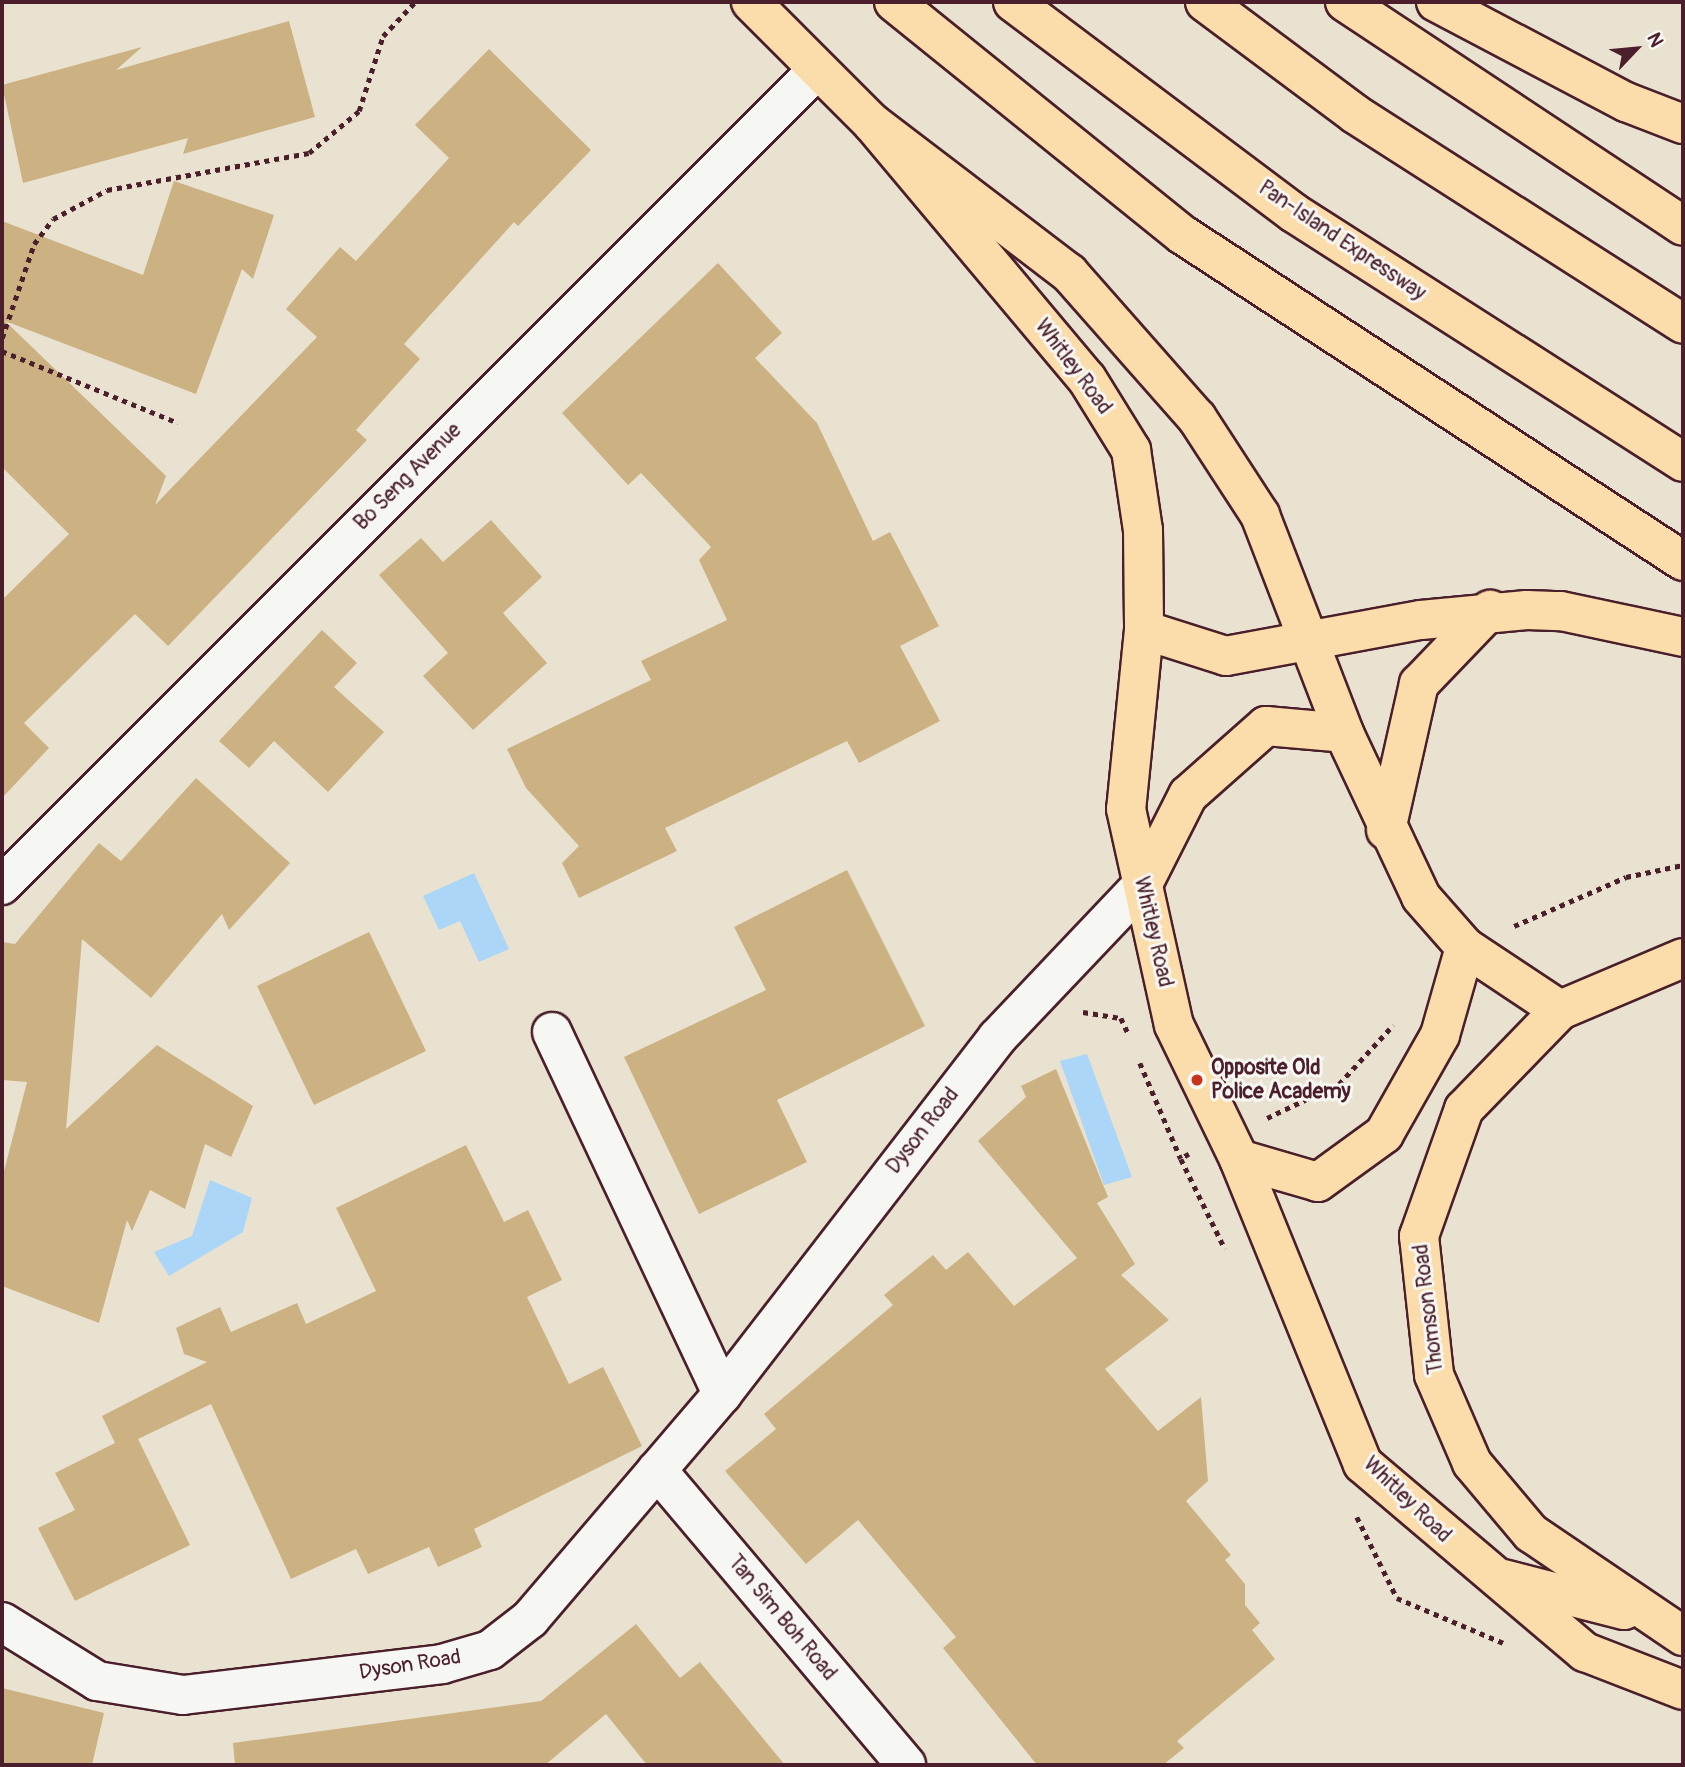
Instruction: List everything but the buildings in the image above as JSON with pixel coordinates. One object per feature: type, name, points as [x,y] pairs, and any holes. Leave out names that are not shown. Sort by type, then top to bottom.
[{"type":"main road","name":"Whitley Road","points":[[751,2],[816,71],[872,123],[1069,273],[1197,418],[1259,515],[1311,641],[1344,733],[1386,831],[1420,897],[1465,947]]},
{"type":"main road","points":[[894,2],[1183,235],[1683,561]]},
{"type":"main road","name":"Pan-Island Expressway","points":[[1013,2],[1294,213],[1683,462]]},
{"type":"main road","points":[[1205,2],[1355,114],[1683,324]]},
{"type":"main road","points":[[1345,2],[1683,226]]},
{"type":"main road","points":[[1436,2],[1626,102],[1683,124]]},
{"type":"main road","name":"Whitley Road","points":[[872,123],[1087,379],[1131,450],[1143,530],[1144,630],[1126,809],[1174,1025],[1239,1159],[1363,1464],[1487,1575],[1646,1616]]},
{"type":"main road","points":[[1144,630],[1226,656],[1490,610],[1560,611],[1683,638]]},
{"type":"main road","points":[[1386,831],[1419,684],[1490,610]]},
{"type":"main road","points":[[1143,884],[1188,795],[1266,726],[1344,733]]},
{"type":"main road","points":[[1239,1159],[1318,1182],[1384,1134],[1440,1035],[1465,947],[1560,1010]]},
{"type":"main road","name":"Thomson Road","points":[[1683,958],[1560,1010],[1464,1109],[1419,1236],[1434,1375],[1472,1463],[1531,1533],[1646,1616],[1683,1636]]},
{"type":"main road","points":[[1487,1575],[1585,1652],[1683,1690]]},
{"type":"street","name":"Bo Seng Avenue","points":[[2,885],[816,71]]},
{"type":"street","name":"Dyson Road","points":[[2,1622],[97,1681],[139,1692],[183,1695],[442,1664],[490,1650],[530,1619],[722,1394],[983,1055],[1143,884]]},
{"type":"street","points":[[552,1032],[722,1394]]},
{"type":"street","name":"Tan Sim Boh Road","points":[[657,1470],[906,1765]]},
{"type":"path","points":[[2,338],[34,244],[53,219],[107,190],[309,153],[359,111],[383,36],[415,2]]},
{"type":"path","points":[[2,351],[178,423]]},
{"type":"path","points":[[1121,1018],[1132,1043]]},
{"type":"path","points":[[1138,1056],[1181,1158]]},
{"type":"water","points":[[474,873],[509,949],[479,962],[460,921],[439,930],[423,896]]},
{"type":"water","points":[[1087,1054],[1132,1177],[1104,1185],[1060,1061]]},
{"type":"water","points":[[210,1180],[252,1198],[243,1232],[169,1276],[154,1252],[192,1236]]},
{"type":"place","name":"Opposite Old Police Academy","points":[[1197,1080]]}]
